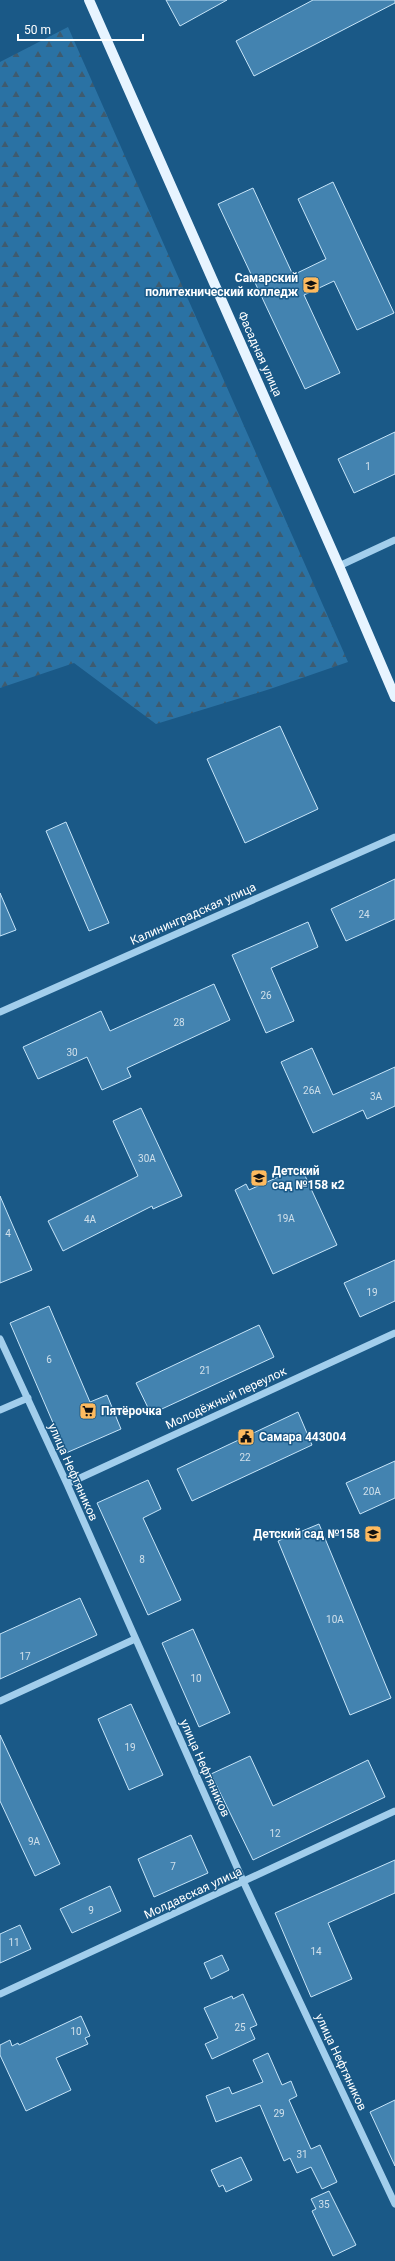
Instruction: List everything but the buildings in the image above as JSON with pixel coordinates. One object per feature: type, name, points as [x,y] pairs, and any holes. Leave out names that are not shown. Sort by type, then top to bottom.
[{"type":"main road","name":"Фасадная улица","points":[[89,0],[339,566],[395,697]]},
{"type":"street","points":[[339,566],[395,540]]},
{"type":"street","name":"Калининградская улица","points":[[0,1012],[395,837]]},
{"type":"street","name":"Молодёжный переулок","points":[[67,1484],[395,1333]]},
{"type":"street","name":"улица Нефтяников","points":[[0,1339],[67,1484],[244,1883],[395,2204]]},
{"type":"street","points":[[0,1410],[28,1398]]},
{"type":"street","points":[[0,1701],[136,1639]]},
{"type":"street","name":"Молдавская улица","points":[[0,1994],[244,1883],[395,1811]]},
{"type":"green space","points":[[68,27],[348,662],[270,689],[156,724],[74,663],[0,688],[0,62]]},
{"type":"place","name":"Самарский политехнический колледж","points":[[311,285]]},
{"type":"place","name":"Детский сад №158 к2","points":[[259,1178]]},
{"type":"place","name":"Пятёрочка","points":[[88,1411]]},
{"type":"place","name":"Самара 443004","points":[[246,1437]]},
{"type":"place","name":"Детский сад №158","points":[[373,1534]]}]
